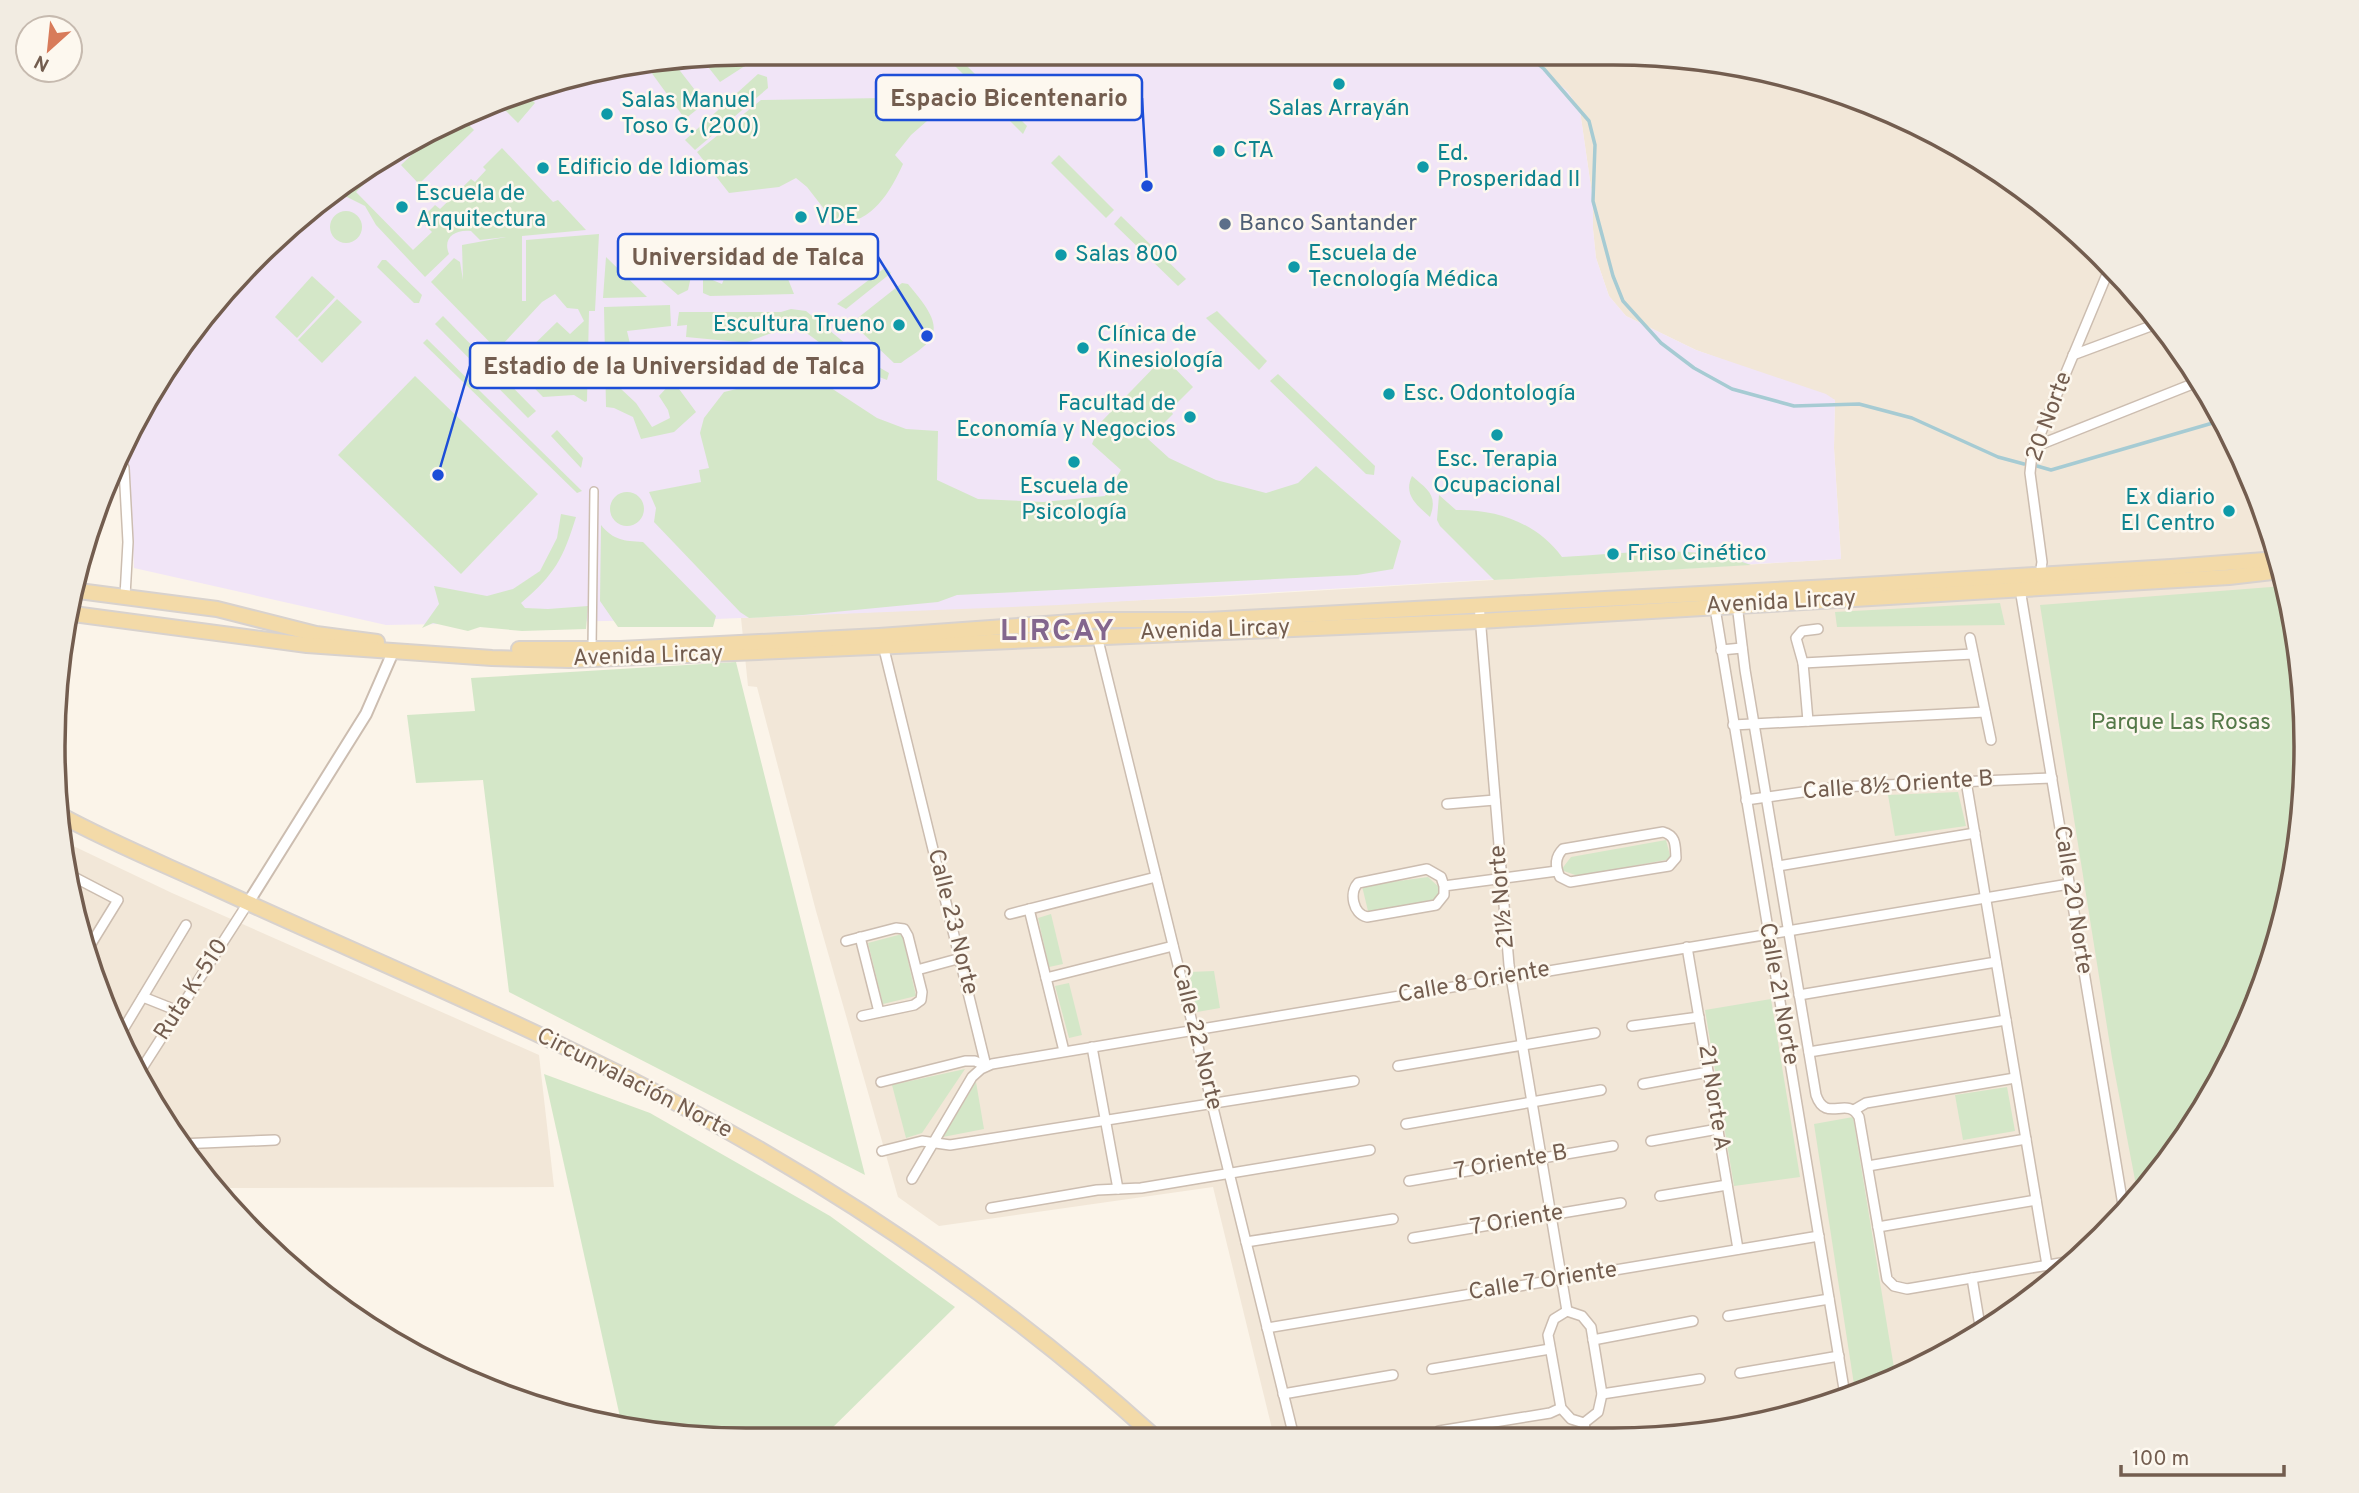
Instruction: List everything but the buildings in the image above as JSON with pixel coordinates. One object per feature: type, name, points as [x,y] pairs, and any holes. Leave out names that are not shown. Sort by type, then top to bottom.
[{"type":"main road","name":"Avenida Lircay","points":[[78,615],[307,645],[492,658],[581,660],[1480,621],[1713,599],[2268,560]]},
{"type":"main road","name":"Avenida Lircay","points":[[83,591],[217,608],[316,634],[378,642],[480,649],[592,649],[879,636],[1101,620],[1220,619],[1479,604],[1713,599],[1737,604],[2229,577],[2271,572]]},
{"type":"main road","points":[[1097,636],[1101,620]]},
{"type":"main road","name":"Circunvalación Norte","points":[[69,819],[567,1048],[667,1098],[764,1152],[863,1213],[946,1269],[1038,1338],[1144,1428]]},
{"type":"street","name":"20 Norte","points":[[2040,575],[2042,562],[2031,473],[2034,447],[2106,277]]},
{"type":"street","points":[[2073,355],[2149,327]]},
{"type":"street","points":[[2034,447],[2190,385]]},
{"type":"street","points":[[124,470],[128,530],[125,596]]},
{"type":"street","points":[[592,649],[594,491]]},
{"type":"street","name":"Calle 20 Norte","points":[[2020,589],[2122,1199]]},
{"type":"street","name":"Calle 21 Norte","points":[[1713,599],[1844,1387]]},
{"type":"street","name":"21½ Norte","points":[[1479,604],[1511,977],[1567,1311]]},
{"type":"street","name":"Calle 21 Norte","points":[[1737,604],[1816,1095],[1823,1107],[1831,1110],[1846,1107],[1854,1110]]},
{"type":"street","points":[[1808,721],[1803,663],[1796,642],[1802,631],[1818,629]]},
{"type":"street","name":"Calle 22 Norte","points":[[1097,636],[1292,1428]]},
{"type":"street","points":[[1970,638],[1991,740]]},
{"type":"street","name":"Calle 23 Norte","points":[[883,645],[986,1066]]},
{"type":"street","points":[[1721,650],[1742,648]]},
{"type":"street","points":[[248,903],[366,714],[393,652]]},
{"type":"street","points":[[1803,663],[1973,654]]},
{"type":"street","points":[[1733,725],[1985,712]]},
{"type":"street","name":"Calle 8½ Oriente B","points":[[1746,800],[1838,787],[2052,778]]},
{"type":"street","points":[[1966,781],[2047,1265]]},
{"type":"street","points":[[1447,804],[1495,800]]},
{"type":"street","points":[[1663,832],[1671,834],[1675,841],[1676,858],[1669,866],[1570,882],[1560,877],[1557,871],[1556,859],[1563,849],[1663,832]]},
{"type":"street","points":[[1778,866],[1975,833]]},
{"type":"street","points":[[1427,869],[1441,877],[1444,886],[1444,895],[1436,905],[1367,917],[1356,911],[1353,888],[1358,883],[1427,869]]},
{"type":"street","points":[[1444,886],[1557,871]]},
{"type":"street","points":[[1010,914],[1156,877]]},
{"type":"street","points":[[78,880],[118,900],[93,940]]},
{"type":"street","name":"Calle 8 Oriente","points":[[881,1082],[965,1061],[975,1061],[986,1066],[2069,884]]},
{"type":"street","name":"Ruta K-510","points":[[144,1065],[248,903]]},
{"type":"street","points":[[1029,909],[1064,1051]]},
{"type":"street","points":[[125,1026],[186,925]]},
{"type":"street","points":[[846,941],[896,928],[904,929],[908,933],[922,992],[921,1000],[914,1005],[862,1016]]},
{"type":"street","points":[[860,937],[879,1012]]},
{"type":"street","points":[[1046,978],[1173,946]]},
{"type":"street","name":"21 Norte A","points":[[1687,947],[1738,1250]]},
{"type":"street","points":[[917,970],[961,958]]},
{"type":"street","points":[[1799,995],[1996,962]]},
{"type":"street","points":[[143,997],[178,1012]]},
{"type":"street","points":[[1632,1026],[1699,1017]]},
{"type":"street","points":[[1809,1052],[2006,1020]]},
{"type":"street","points":[[1398,1066],[1595,1033]]},
{"type":"street","points":[[1092,1047],[1118,1189]]},
{"type":"street","points":[[912,1179],[972,1077],[986,1066]]},
{"type":"street","points":[[1643,1084],[1708,1072]]},
{"type":"street","points":[[2015,1078],[1866,1102],[1854,1110],[1860,1117],[1886,1274],[1894,1286],[1907,1289],[2057,1263]]},
{"type":"street","points":[[882,1151],[922,1141],[950,1145],[1354,1081]]},
{"type":"street","points":[[1406,1124],[1601,1090]]},
{"type":"street","points":[[1651,1141],[1718,1129]]},
{"type":"street","points":[[1868,1166],[2026,1139]]},
{"type":"street","points":[[193,1143],[275,1140]]},
{"type":"street","name":"7 Oriente B","points":[[1409,1181],[1613,1146]]},
{"type":"street","points":[[991,1208],[1097,1190],[1141,1188],[1370,1150]]},
{"type":"street","points":[[1660,1196],[1727,1185]]},
{"type":"street","points":[[1878,1227],[2036,1200]]},
{"type":"street","name":"7 Oriente","points":[[1413,1238],[1621,1203]]},
{"type":"street","points":[[1246,1242],[1393,1219]]},
{"type":"street","name":"Calle 7 Oriente","points":[[1267,1328],[1819,1236]]},
{"type":"street","points":[[1972,1278],[1979,1321]]},
{"type":"street","points":[[1728,1316],[1829,1300]]},
{"type":"street","points":[[1567,1311],[1586,1319],[1591,1327],[1602,1395],[1598,1412],[1584,1423],[1571,1419],[1561,1408],[1550,1349],[1548,1335],[1551,1324],[1558,1315],[1567,1311]]},
{"type":"street","points":[[1593,1340],[1693,1321]]},
{"type":"street","points":[[1432,1368],[1550,1349]]},
{"type":"street","points":[[1740,1373],[1839,1356]]},
{"type":"street","points":[[1283,1394],[1392,1376]]},
{"type":"street","points":[[1602,1395],[1700,1379]]},
{"type":"street","points":[[1458,1428],[1550,1413],[1561,1408]]},
{"type":"street","points":[[1584,1423],[1585,1428]]},
{"type":"shaded area","points":[[1538,65],[1657,66],[1701,71],[1746,78],[1832,101],[1914,135],[1991,180],[2062,234],[2095,264],[2125,297],[2179,368],[2224,445],[2258,527],[2271,570],[2281,613],[2293,702],[2293,791],[2281,880],[2258,966],[2224,1048],[2203,1087],[2153,1162],[2095,1229],[2062,1259],[2028,1287],[1953,1337],[1914,1358],[1832,1392],[1746,1415],[1701,1422],[1612,1428],[1272,1428],[1213,1187],[939,1226],[898,1197],[816,911],[757,687],[748,686],[741,618],[1230,596],[1841,559],[1834,448],[1835,400],[1696,350],[1626,316],[1609,296],[1596,258],[1593,201],[1580,111],[1568,92]]},
{"type":"shaded area","points":[[1538,65],[1568,92],[1580,111],[1593,201],[1596,258],[1609,296],[1626,316],[1696,350],[1826,394],[1835,400],[1834,448],[1841,559],[1059,605],[716,619],[386,625],[134,568],[127,463],[135,445],[156,406],[206,331],[264,264],[297,234],[368,180],[445,135],[527,101],[570,88],[613,78],[702,66]]},
{"type":"shaded area","points":[[73,846],[172,893],[539,1055],[554,1187],[227,1188],[180,1125],[135,1048],[101,966],[88,923]]},
{"type":"green space","points":[[746,65],[720,82],[707,66]]},
{"type":"green space","points":[[954,65],[966,65],[1027,126],[1023,134]]},
{"type":"green space","points":[[678,69],[705,103],[685,119],[651,72]]},
{"type":"green space","points":[[758,74],[767,77],[768,88],[695,150],[685,140]]},
{"type":"green space","points":[[944,97],[947,102],[937,116],[911,135],[895,155],[903,164],[885,196],[868,213],[847,223],[835,223],[807,187],[796,178],[779,187],[729,193],[697,152],[761,100]]},
{"type":"green space","points":[[532,100],[535,103],[518,123],[506,111],[500,111]]},
{"type":"green space","points":[[469,125],[474,130],[419,184],[401,165],[416,151],[445,135]]},
{"type":"green space","points":[[502,148],[553,202],[558,200],[586,230],[522,236],[522,301],[526,301],[526,240],[599,234],[595,311],[589,311],[585,402],[574,395],[543,397],[431,282],[454,258],[460,262],[463,280],[462,245],[506,237],[480,240],[471,231],[460,231],[452,235],[447,243],[449,254],[425,277],[376,225],[365,206],[345,196],[367,181],[356,192],[413,250],[432,232],[420,220],[435,205],[440,209],[471,179],[475,182],[486,170],[483,167]],"holes":[[[555,294],[567,308],[578,309],[584,321],[570,334],[557,322],[517,361],[502,345],[542,302]]]},
{"type":"green space","points":[[1059,155],[1114,210],[1106,218],[1051,163]]},
{"type":"green space","points":[[346,211],[357,216],[362,227],[357,238],[346,243],[335,238],[330,227],[335,216]]},
{"type":"green space","points":[[1121,216],[1186,279],[1178,286],[1114,224]]},
{"type":"green space","points":[[620,234],[664,236],[680,250],[668,263],[692,272],[688,290],[678,295],[640,262]]},
{"type":"green space","points":[[606,257],[647,297],[603,298]]},
{"type":"green space","points":[[382,260],[386,260],[422,295],[419,303],[414,303],[377,267]]},
{"type":"green space","points":[[774,260],[786,274],[794,294],[710,296],[703,293],[703,276],[722,284],[728,269],[755,276]]},
{"type":"green space","points":[[886,267],[891,273],[846,309],[837,304]]},
{"type":"green space","points":[[312,276],[335,297],[297,338],[275,317]]},
{"type":"green space","points":[[902,283],[908,284],[927,310],[934,331],[921,348],[901,363],[894,363],[854,325],[854,321]]},
{"type":"green space","points":[[337,299],[362,322],[322,363],[298,340]]},
{"type":"green space","points":[[670,305],[671,326],[627,331],[631,348],[668,374],[696,412],[674,432],[641,439],[633,417],[606,407],[604,307]],"holes":[[[630,373],[651,388],[667,375],[672,382],[659,396],[670,418],[652,427],[636,403],[621,389]]]},
{"type":"green space","points":[[791,309],[806,311],[863,358],[889,373],[887,380],[853,367],[797,326],[781,322],[777,331],[742,344],[686,337],[687,325],[677,326],[679,312],[781,312]]},
{"type":"green space","points":[[1217,311],[1267,361],[1259,370],[1206,318]]},
{"type":"green space","points":[[443,316],[536,411],[528,418],[435,324]]},
{"type":"green space","points":[[427,339],[582,491],[577,493],[423,343]]},
{"type":"green space","points":[[1164,357],[1193,387],[1170,410],[1173,414],[1148,439],[1169,458],[1216,480],[1266,493],[1298,483],[1316,466],[1401,541],[1393,569],[1357,575],[957,595],[938,602],[749,618],[740,612],[654,522],[656,508],[649,492],[701,482],[699,470],[709,468],[700,433],[704,418],[724,392],[796,375],[828,386],[877,418],[906,429],[938,431],[937,480],[978,499],[1043,502],[1105,496],[1121,470],[1092,444],[1101,422]]},
{"type":"green space","points":[[1278,374],[1375,466],[1374,475],[1366,474],[1270,381]]},
{"type":"green space","points":[[415,376],[538,494],[461,574],[338,455]]},
{"type":"green space","points":[[557,430],[583,458],[581,468],[551,436]]},
{"type":"green space","points":[[1412,476],[1427,489],[1432,498],[1430,517],[1410,494]]},
{"type":"green space","points":[[627,492],[639,497],[644,509],[639,521],[627,526],[615,521],[610,509],[615,497]]},
{"type":"green space","points":[[1439,495],[1456,510],[1486,512],[1515,520],[1541,535],[1562,557],[1682,552],[1729,558],[1751,565],[1494,580],[1440,526],[1437,520]]},
{"type":"green space","points":[[561,514],[576,517],[567,544],[550,574],[521,603],[525,608],[588,606],[586,629],[522,631],[480,627],[468,631],[433,623],[422,628],[439,604],[434,586],[487,596],[513,589],[540,571],[557,538]]},
{"type":"green space","points":[[601,525],[619,539],[643,542],[716,616],[713,627],[618,627],[600,601]]},
{"type":"green space","name":"Parque Las Rosas","points":[[2275,587],[2281,613],[2293,702],[2293,791],[2281,880],[2271,923],[2258,966],[2224,1048],[2179,1125],[2136,1183],[2112,1058],[2040,605]]},
{"type":"green space","points":[[2000,603],[2005,625],[1837,627],[1835,612]]},
{"type":"green space","points":[[736,662],[865,1175],[509,992],[483,780],[416,783],[407,715],[475,711],[471,678]]},
{"type":"green space","points":[[1958,792],[1966,826],[1895,836],[1888,795]]},
{"type":"green space","points":[[1666,840],[1671,859],[1578,876],[1561,870],[1571,857]]},
{"type":"green space","points":[[1428,877],[1441,889],[1432,903],[1368,911],[1362,886]]},
{"type":"green space","points":[[1051,914],[1063,964],[1049,967],[1038,918]]},
{"type":"green space","points":[[902,934],[916,996],[883,1004],[868,943]]},
{"type":"green space","points":[[1214,971],[1220,1008],[1197,1012],[1189,972]]},
{"type":"green space","points":[[1069,983],[1082,1035],[1069,1038],[1055,986]]},
{"type":"green space","points":[[1771,999],[1800,1177],[1734,1186],[1705,1010]]},
{"type":"green space","points":[[965,1069],[922,1133],[906,1138],[892,1085]]},
{"type":"green space","points":[[544,1074],[650,1113],[830,1216],[955,1307],[832,1428],[702,1427],[620,1416]]},
{"type":"green space","points":[[976,1082],[984,1129],[943,1137]]},
{"type":"green space","points":[[2007,1087],[2015,1131],[1963,1140],[1955,1095]]},
{"type":"green space","points":[[1853,1117],[1894,1367],[1854,1383],[1814,1124]]},
{"type":"waterway","points":[[1539,65],[1589,121],[1595,145],[1593,201],[1613,276],[1623,301],[1661,343],[1694,368],[1732,389],[1794,406],[1859,404],[1912,418],[1998,457],[2024,464]]},
{"type":"waterway","points":[[2037,466],[2051,470],[2212,423]]},
{"type":"place","name":"Salas Arrayán","points":[[1339,84]]},
{"type":"place","name":"Salas Manuel Toso G. (200)","points":[[607,114]]},
{"type":"place","name":"CTA","points":[[1219,151]]},
{"type":"place","name":"Ed. Prosperidad II","points":[[1423,167]]},
{"type":"place","name":"Edificio de Idiomas","points":[[543,168]]},
{"type":"place","name":"Espacio Bicentenario","points":[[1147,186]]},
{"type":"place","name":"Escuela de Arquitectura","points":[[402,207]]},
{"type":"place","name":"VDE","points":[[801,217]]},
{"type":"place","name":"Banco Santander","points":[[1225,224]]},
{"type":"place","name":"Salas 800","points":[[1061,255]]},
{"type":"place","name":"Escuela de Tecnología Médica","points":[[1294,267]]},
{"type":"place","name":"Escultura Trueno","points":[[899,325]]},
{"type":"place","name":"Universidad de Talca","points":[[927,336]]},
{"type":"place","name":"Clínica de Kinesiología","points":[[1083,348]]},
{"type":"place","name":"Esc. Odontología","points":[[1389,394]]},
{"type":"place","name":"Facultad de Economía y Negocios","points":[[1190,417]]},
{"type":"place","name":"Esc. Terapia Ocupacional","points":[[1497,435]]},
{"type":"place","name":"Escuela de Psicología","points":[[1074,462]]},
{"type":"place","name":"Estadio de la Universidad de Talca","points":[[438,475]]},
{"type":"place","name":"Ex diario El Centro","points":[[2229,511]]},
{"type":"place","name":"Friso Cinético","points":[[1613,554]]},
{"type":"district","name":"LIRCAY","points":[[1058,632]]}]
